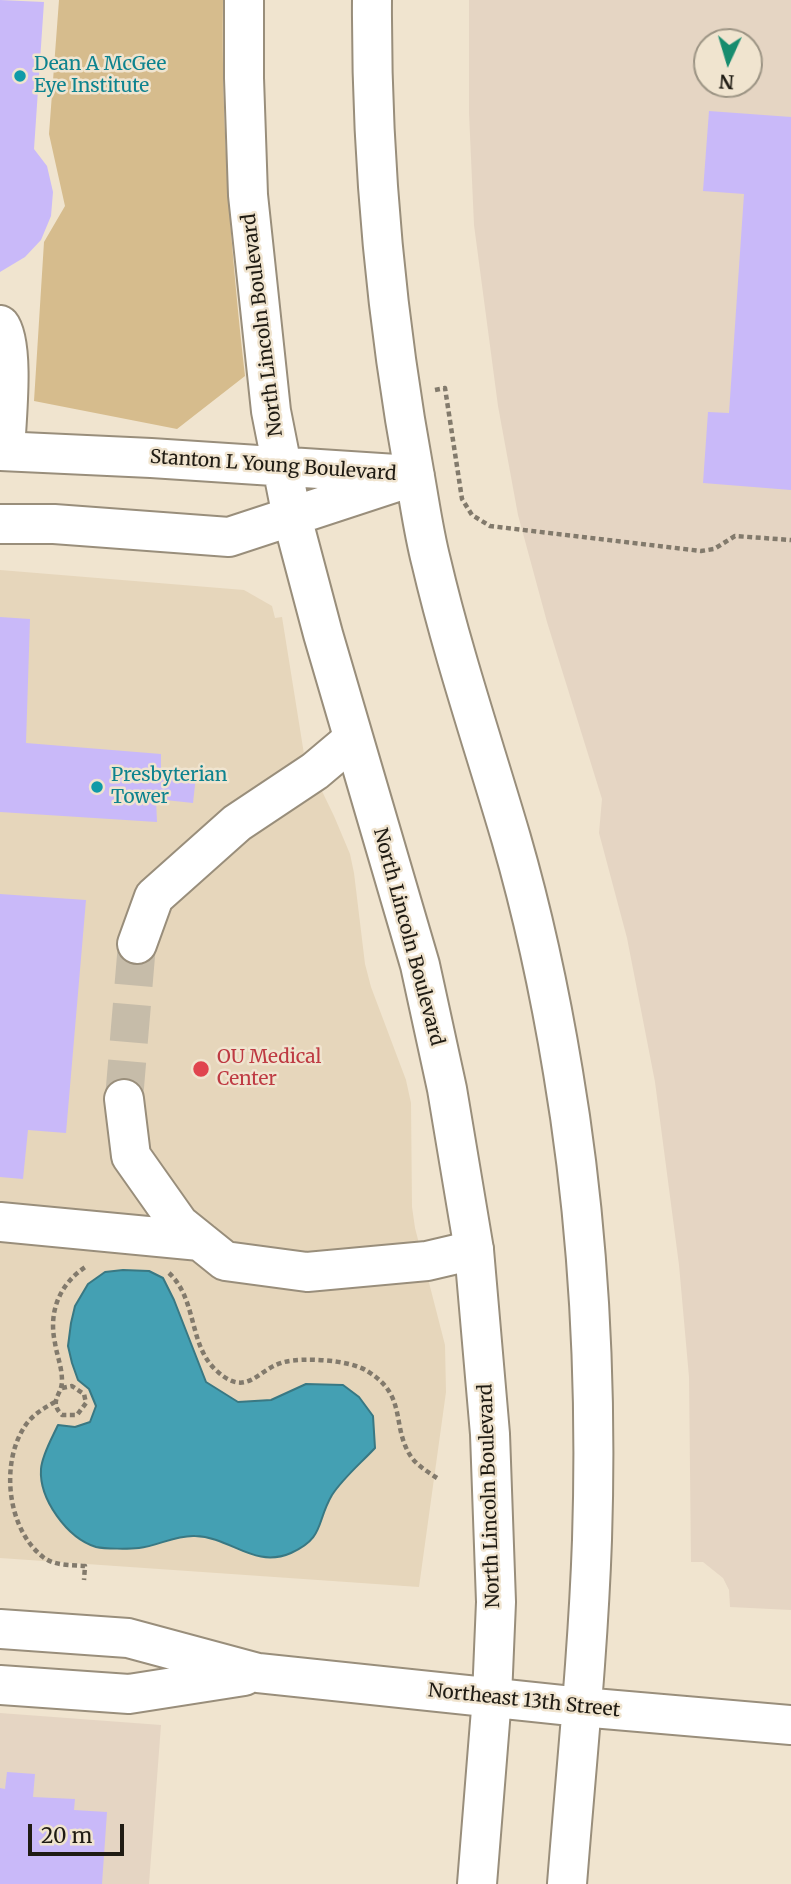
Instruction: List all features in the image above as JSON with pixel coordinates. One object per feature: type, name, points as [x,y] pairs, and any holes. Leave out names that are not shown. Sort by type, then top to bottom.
[{"type":"main road","name":"North Lincoln Boulevard","points":[[244,0],[248,195],[271,411],[292,517],[353,739],[420,965],[449,1102],[474,1250],[490,1434],[496,1602],[492,1697],[477,1884]]},
{"type":"main road","points":[[372,0],[375,154],[384,271],[400,396],[430,558],[527,897],[563,1070],[578,1175],[590,1305],[592,1540],[567,1884]]},
{"type":"main road","points":[[0,325],[8,347],[3,451]]},
{"type":"main road","name":"Stanton L Young Boulevard","points":[[3,451],[415,476]]},
{"type":"main road","name":"Stanton L Young Boulevard","points":[[0,524],[54,524],[229,537],[415,476]]},
{"type":"main road","points":[[137,944],[154,897],[237,823],[315,771],[353,739]]},
{"type":"main road","points":[[124,1099],[131,1156],[179,1224],[225,1261],[307,1272],[427,1261],[474,1250]]},
{"type":"main road","points":[[0,1222],[200,1241]]},
{"type":"main road","name":"Northeast 13th Street","points":[[0,1629],[128,1638],[258,1673],[581,1707],[791,1725]]},
{"type":"main road","name":"Northeast 13th Street","points":[[0,1685],[129,1695],[258,1673]]},
{"type":"path","points":[[427,390],[445,388],[462,499],[472,515],[490,526],[701,551],[714,549],[735,536],[791,540]]},
{"type":"path","points":[[62,1388],[61,1365],[52,1323],[57,1301],[69,1280],[91,1263]]},
{"type":"path","points":[[165,1271],[180,1286],[187,1299],[200,1346],[218,1372],[233,1381],[243,1383],[252,1381],[267,1369],[281,1363],[297,1360],[345,1363],[367,1370],[386,1387],[395,1400],[405,1444],[412,1459],[437,1478]]},
{"type":"path","points":[[72,1386],[81,1390],[85,1399],[84,1408],[77,1415],[67,1416],[59,1411],[55,1402],[62,1388],[72,1386]]},
{"type":"path","points":[[55,1402],[38,1412],[25,1426],[9,1473],[10,1490],[20,1525],[34,1547],[44,1558],[59,1564],[85,1566],[84,1580]]},
{"type":"shaded area","points":[[59,0],[223,0],[228,188],[245,376],[177,429],[34,401],[44,242],[65,206],[49,134]]},
{"type":"shaded area","points":[[469,0],[791,0],[791,1610],[730,1607],[729,1590],[723,1578],[703,1562],[691,1562],[689,1377],[679,1265],[655,1082],[627,938],[599,833],[602,799],[547,622],[518,515],[498,406],[474,225],[469,113]]},
{"type":"shaded area","name":"OU Medical Center","points":[[0,570],[244,590],[272,606],[275,618],[282,617],[304,754],[350,854],[365,964],[406,1080],[411,1103],[412,1207],[445,1345],[446,1392],[419,1587],[0,1558]]},
{"type":"shaded area","points":[[0,1713],[161,1725],[149,1884],[0,1884]]},
{"type":"water","points":[[149,1271],[163,1278],[206,1382],[238,1402],[271,1400],[306,1384],[343,1385],[359,1397],[373,1416],[375,1448],[336,1489],[315,1535],[302,1547],[278,1557],[265,1557],[220,1541],[195,1536],[180,1537],[139,1548],[100,1548],[75,1535],[57,1516],[42,1481],[41,1469],[45,1452],[58,1425],[75,1427],[90,1422],[96,1406],[89,1389],[78,1380],[68,1346],[75,1306],[88,1284],[105,1272]]},
{"type":"building","name":"Dean A McGee Eye Institute","points":[[0,0],[44,2],[34,149],[47,166],[53,192],[51,216],[41,240],[25,257],[0,272]]},
{"type":"building","points":[[709,111],[791,117],[791,490],[703,483],[708,412],[729,413],[744,194],[703,191]]},
{"type":"building","name":"Presbyterian Tower","points":[[0,617],[30,619],[26,743],[161,754],[161,772],[196,776],[193,803],[156,799],[157,822],[0,812]]},
{"type":"building","points":[[0,894],[86,900],[66,1133],[28,1130],[23,1179],[0,1177]]},
{"type":"building","points":[[7,1772],[35,1774],[33,1797],[75,1799],[74,1810],[107,1812],[102,1884],[0,1884],[0,1788],[5,1789]]},
{"type":"tunnel","points":[[124,1099],[137,944]]},
{"type":"place","name":"Dean A McGee Eye Institute","points":[[20,76]]},
{"type":"place","name":"Presbyterian Tower","points":[[97,787]]},
{"type":"place","name":"OU Medical Center","points":[[201,1069]]}]
